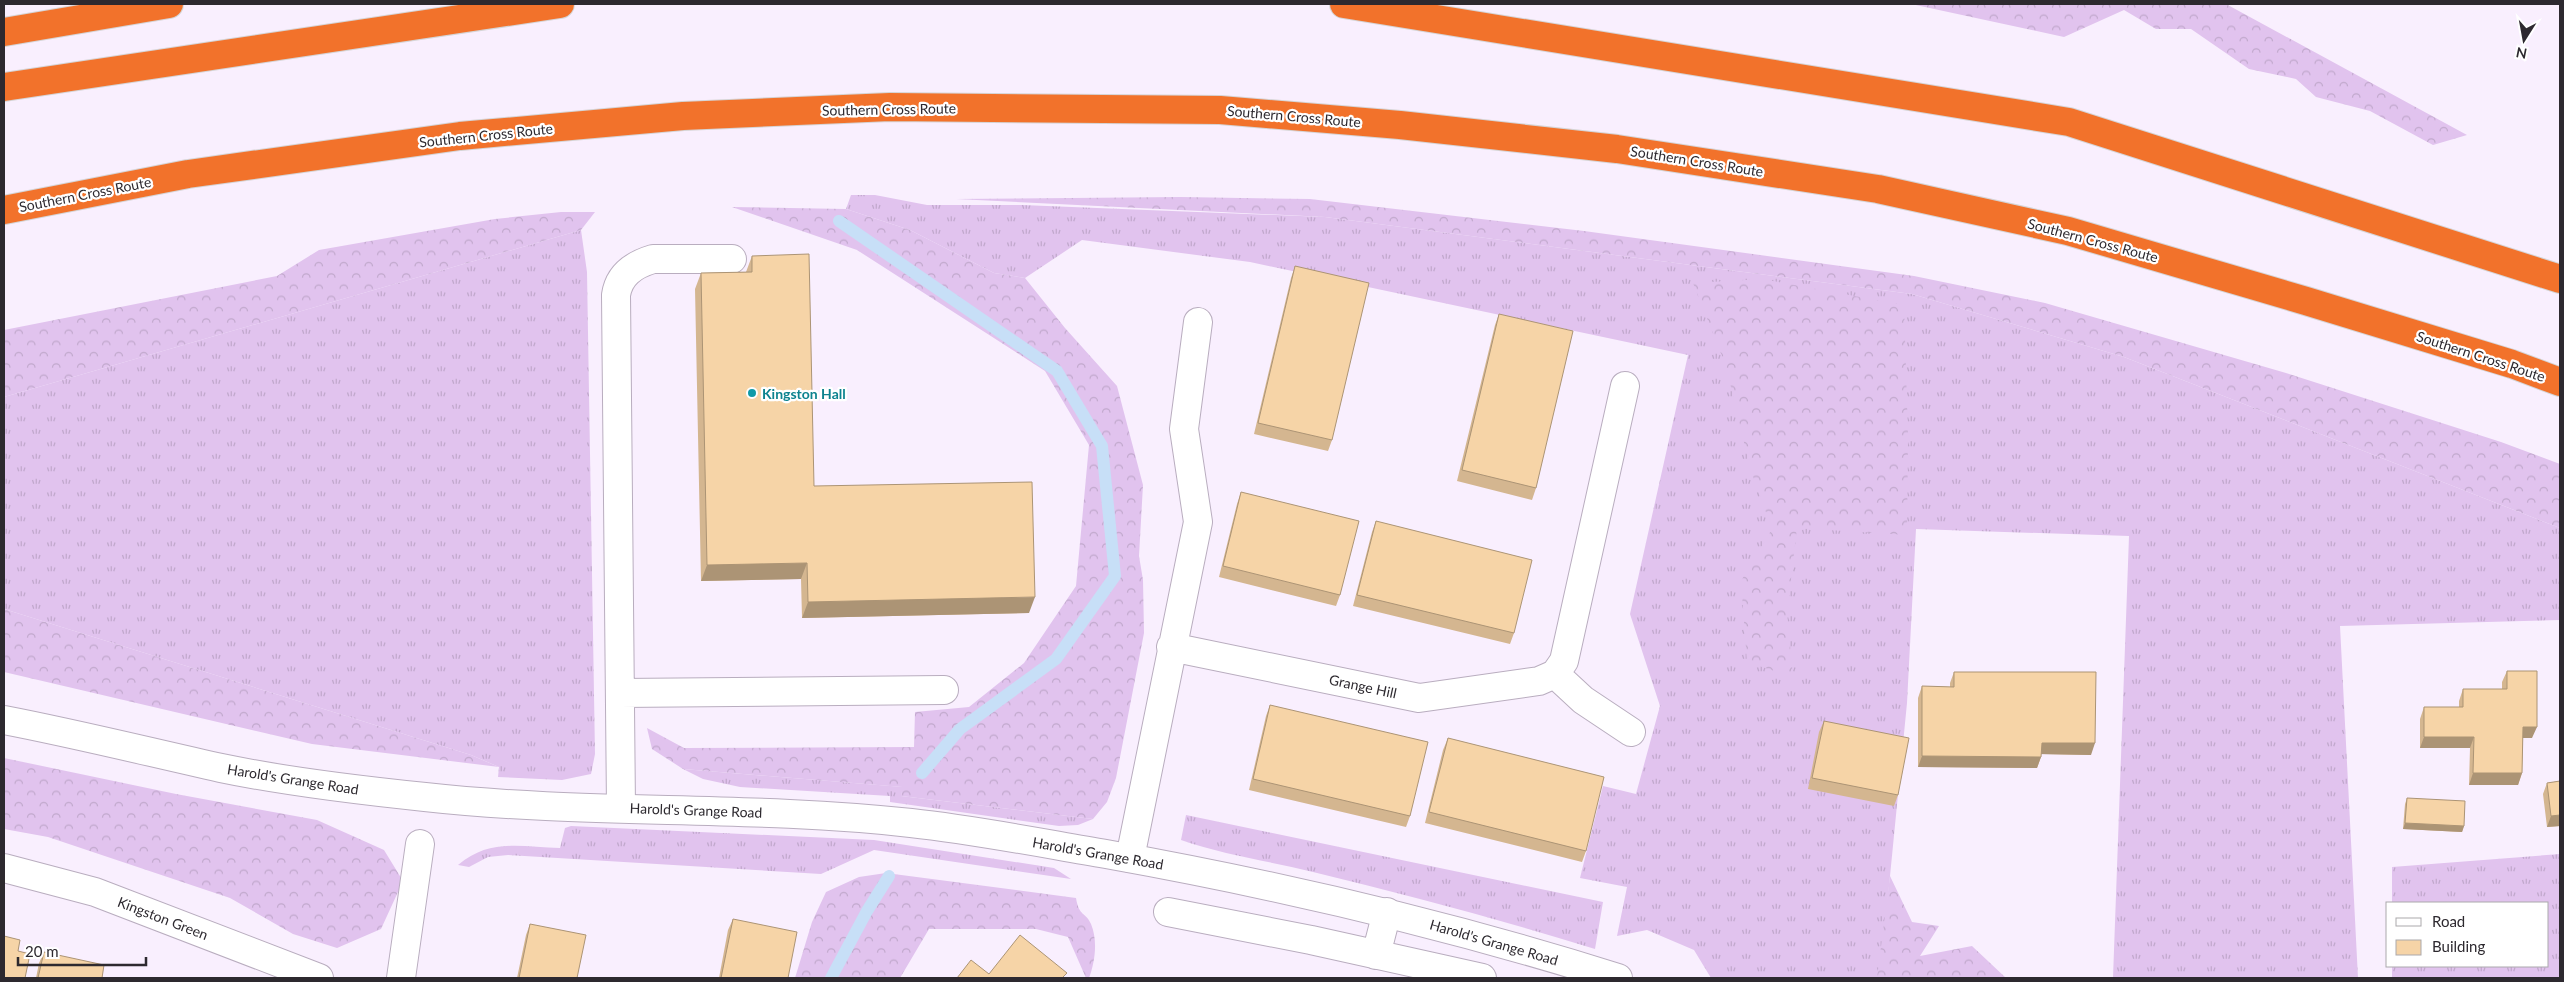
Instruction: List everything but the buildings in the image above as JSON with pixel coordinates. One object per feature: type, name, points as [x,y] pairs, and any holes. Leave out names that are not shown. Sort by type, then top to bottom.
[{"type":"highway","points":[[4,32],[169,4]]},
{"type":"highway","points":[[4,87],[560,4]]},
{"type":"highway","points":[[1344,4],[2069,122],[2560,279]]},
{"type":"highway","name":"Southern Cross Route","points":[[4,210],[188,174],[402,144],[460,136],[683,116],[890,107],[1220,110],[1400,125],[1617,149],[1878,190],[2068,231],[2512,364],[2560,382]]},
{"type":"street","points":[[621,808],[616,295],[618,283],[625,274],[641,263],[653,259],[732,259]]},
{"type":"street","points":[[1130,858],[1171,647],[1198,522],[1184,429],[1198,322]]},
{"type":"street","points":[[1625,386],[1564,661],[1554,674],[1583,700],[1631,732]]},
{"type":"street","name":"Grange Hill","points":[[1171,647],[1419,698],[1539,680],[1554,674]]},
{"type":"street","points":[[620,693],[944,690]]},
{"type":"street","name":"Harold's Grange Road","points":[[4,720],[295,781],[468,801],[535,806],[745,812],[912,823],[1009,836],[1295,890],[1387,912],[1606,976]]},
{"type":"street","points":[[401,978],[420,844]]},
{"type":"street","name":"Kingston Green","points":[[4,868],[95,892],[319,978]]},
{"type":"street","points":[[1168,912],[1376,954],[1482,978]]},
{"type":"street","points":[[1376,954],[1387,912]]},
{"type":"green space","points":[[1911,4],[2226,4],[2467,135],[2433,145],[2370,111],[2316,97],[2296,79],[2249,69],[2191,29],[2156,29],[2124,10],[2064,37]]},
{"type":"green space","points":[[851,195],[875,195],[927,205],[1022,205],[1325,217],[1912,294],[2124,357],[2560,528],[2560,620],[2340,626],[2358,978],[2113,978],[2129,536],[1916,529],[1907,703],[1880,978],[1711,978],[1694,950],[1647,930],[1617,936],[1627,887],[1580,878],[1603,786],[1636,794],[1660,706],[1630,614],[1688,355],[1250,262],[1082,240],[1025,278],[994,273],[910,230],[846,209]]},
{"type":"green space","points":[[1181,197],[1310,199],[1584,231],[1914,276],[2045,303],[2286,373],[2501,442],[2560,464],[2560,528],[2124,357],[1912,294],[1325,217],[956,199]]},
{"type":"green space","points":[[732,207],[846,209],[910,230],[994,273],[1025,278],[1065,328],[1117,386],[1143,485],[1139,556],[1143,580],[1144,633],[1116,778],[1107,802],[1093,819],[901,796],[902,787],[683,769],[652,749],[647,728],[684,748],[914,747],[915,712],[969,707],[1024,663],[1076,586],[1089,445],[1045,371],[857,250]]},
{"type":"green space","points":[[561,212],[595,212],[581,230],[4,397],[4,330],[277,276],[319,250],[495,219]]},
{"type":"green space","points":[[581,230],[587,272],[595,754],[591,774],[562,780],[498,777],[499,767],[471,755],[4,609],[4,397]]},
{"type":"green space","points":[[1762,279],[1904,305],[1908,436],[1907,535],[1797,528],[1787,613],[1793,677],[1747,662],[1741,581],[1772,529],[1750,468],[1726,366],[1693,283]]},
{"type":"green space","points":[[4,609],[471,755],[499,767],[312,744],[4,672]]},
{"type":"green space","points":[[4,758],[176,794],[317,820],[384,850],[403,881],[381,929],[337,948],[293,934],[230,898],[48,837],[4,829]]},
{"type":"green space","points":[[683,769],[903,787],[901,796],[1093,819],[1078,825],[1059,826],[890,802],[890,796],[740,787],[703,779]]},
{"type":"green space","points":[[1186,815],[1603,902],[1595,949],[1419,899],[1313,872],[1214,850],[1181,840]]},
{"type":"green space","points":[[571,826],[874,840],[1054,868],[1071,879],[874,850],[821,874],[508,855],[488,857],[469,867],[458,865],[470,856],[494,847],[560,848],[565,828]]},
{"type":"green space","points":[[2560,854],[2560,978],[2392,978],[2392,967],[2549,967],[2549,902],[2392,902],[2392,867]]},
{"type":"green space","points":[[886,873],[1076,898],[1079,908],[1091,924],[1094,937],[1094,958],[1089,978],[1086,978],[1068,937],[1036,929],[929,929],[900,978],[795,978],[812,922],[826,892],[859,877]]},
{"type":"green space","points":[[1890,876],[1912,922],[1939,926],[1920,956],[1972,946],[2006,978],[1877,978]]},
{"type":"waterway","points":[[839,221],[1057,371],[1102,446],[1115,576],[1056,659],[960,729],[922,773]]},
{"type":"waterway","points":[[831,978],[867,911],[889,876]]},
{"type":"place","name":"Kingston Hall","points":[[752,393]]}]
